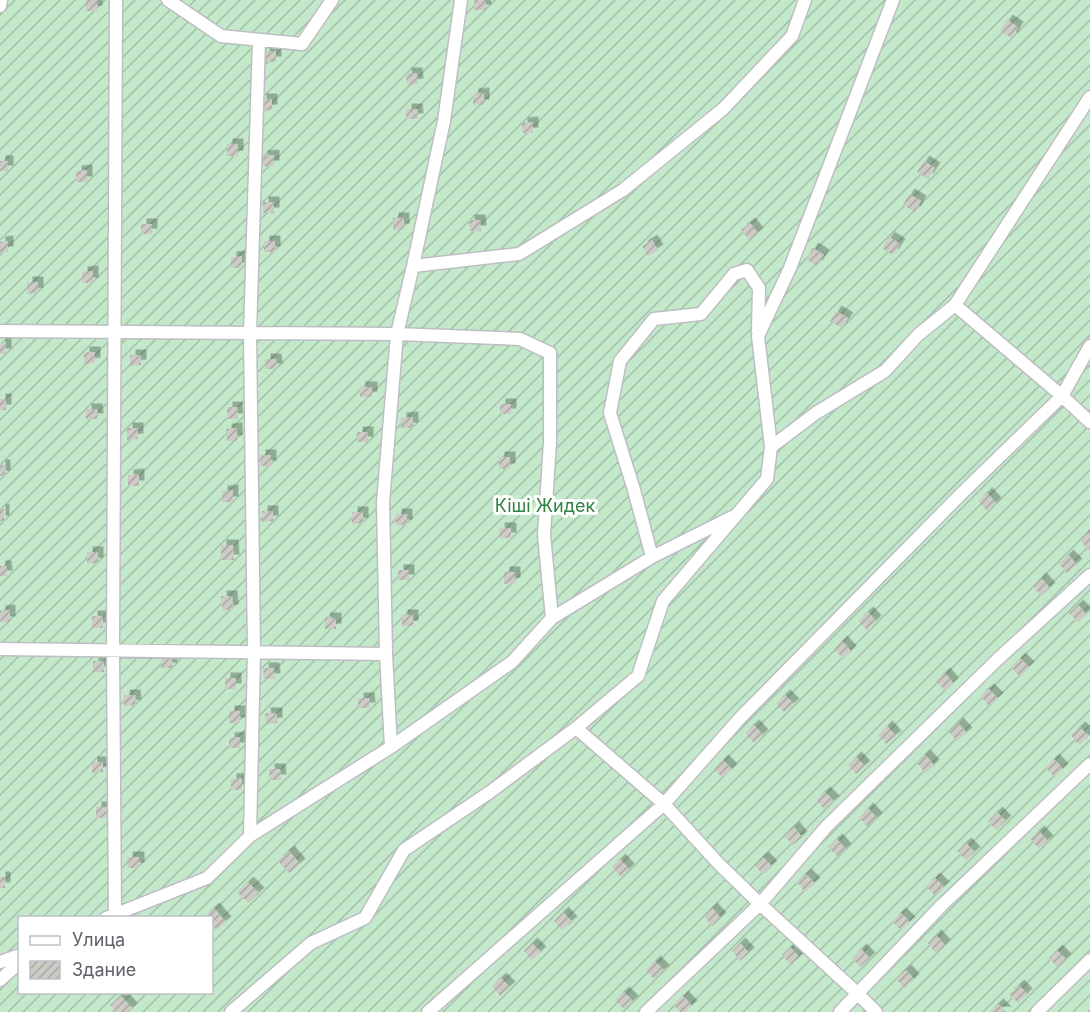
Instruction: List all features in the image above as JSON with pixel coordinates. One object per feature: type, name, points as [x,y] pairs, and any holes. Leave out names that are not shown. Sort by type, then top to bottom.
[{"type":"street","points":[[0,6],[1,0]]},
{"type":"street","points":[[116,0],[111,916],[207,878],[250,836],[392,747],[512,662],[552,618],[652,557],[738,514]]},
{"type":"street","points":[[168,0],[221,36],[302,44],[332,0]]},
{"type":"street","points":[[392,747],[386,654],[383,502],[397,334],[444,121],[461,0]]},
{"type":"street","points":[[413,266],[519,254],[623,190],[723,109],[792,36],[805,0]]},
{"type":"street","points":[[758,336],[790,268],[893,0]]},
{"type":"street","points":[[250,836],[254,652],[250,333],[259,40]]},
{"type":"street","points":[[771,447],[816,413],[885,371],[918,335],[955,305],[1090,97]]},
{"type":"street","points":[[231,1012],[311,943],[365,918],[404,850],[490,792],[576,728],[638,676],[663,601],[767,479],[771,447],[758,336],[759,288],[747,270],[734,274],[701,314],[654,319],[620,362],[610,413],[652,557]]},
{"type":"street","points":[[955,305],[1090,422]]},
{"type":"street","points":[[0,331],[397,334],[520,339],[550,353],[550,442],[544,535],[552,618]]},
{"type":"street","points":[[428,1012],[664,804],[741,717],[959,496],[1062,396],[1090,346]]},
{"type":"street","points":[[646,1012],[760,904],[827,826],[998,659],[1090,575]]},
{"type":"street","points":[[0,649],[386,654]]},
{"type":"street","points":[[576,728],[664,804],[718,863],[876,1012]]},
{"type":"street","points":[[840,1012],[941,906],[1090,764]]},
{"type":"street","points":[[0,962],[18,956]]},
{"type":"street","points":[[1036,1012],[1090,960]]},
{"type":"street","points":[[0,980],[18,964]]},
{"type":"green space","name":"Кіші Жидек","points":[[0,0],[1090,0],[1090,1012],[0,1012]]},
{"type":"building","points":[[86,0],[97,0],[97,11],[86,11]]},
{"type":"building","points":[[474,0],[485,0],[486,10],[474,10]]},
{"type":"building","points":[[1007,20],[1018,27],[1012,38],[1000,31]]},
{"type":"building","points":[[264,51],[276,51],[276,62],[264,62]]},
{"type":"building","points":[[406,73],[417,73],[418,84],[407,85]]},
{"type":"building","points":[[484,93],[484,105],[473,105],[473,94]]},
{"type":"building","points":[[261,99],[272,99],[272,110],[261,111]]},
{"type":"building","points":[[406,109],[417,109],[418,119],[406,119]]},
{"type":"building","points":[[533,122],[533,133],[522,133],[522,123]]},
{"type":"building","points":[[227,144],[238,144],[238,156],[227,156]]},
{"type":"building","points":[[274,155],[274,166],[263,166],[262,156]]},
{"type":"building","points":[[0,161],[8,161],[8,171],[0,171]]},
{"type":"building","points":[[924,161],[935,168],[928,179],[917,172]]},
{"type":"building","points":[[87,170],[87,182],[76,182],[76,171]]},
{"type":"building","points":[[909,194],[921,201],[915,212],[903,205]]},
{"type":"building","points":[[263,202],[274,202],[274,213],[263,213]]},
{"type":"building","points":[[393,218],[404,218],[404,229],[393,230]]},
{"type":"building","points":[[469,220],[480,220],[481,231],[470,231]]},
{"type":"building","points":[[750,223],[758,233],[749,240],[741,230]]},
{"type":"building","points":[[141,224],[152,224],[152,234],[141,234]]},
{"type":"building","points":[[889,237],[900,244],[893,255],[882,248]]},
{"type":"building","points":[[652,240],[658,250],[648,256],[642,246]]},
{"type":"building","points":[[8,241],[8,252],[0,252],[0,242]]},
{"type":"building","points":[[264,241],[275,241],[275,252],[264,252]]},
{"type":"building","points":[[813,248],[824,255],[817,266],[806,259]]},
{"type":"building","points":[[242,256],[242,268],[231,268],[231,257]]},
{"type":"building","points":[[93,271],[93,283],[82,283],[82,272]]},
{"type":"building","points":[[27,282],[38,282],[38,293],[27,294]]},
{"type":"building","points":[[836,311],[848,318],[841,328],[830,321]]},
{"type":"building","points":[[0,343],[6,343],[6,354],[0,354]]},
{"type":"building","points":[[84,352],[95,352],[95,363],[84,364]]},
{"type":"building","points":[[130,355],[141,355],[141,365],[130,366]]},
{"type":"building","points":[[265,359],[276,359],[277,369],[265,369]]},
{"type":"building","points":[[360,387],[372,387],[372,397],[360,397]]},
{"type":"building","points":[[0,399],[6,399],[6,410],[0,410]]},
{"type":"building","points":[[500,404],[511,404],[511,414],[500,414]]},
{"type":"building","points":[[227,407],[237,407],[238,419],[227,419]]},
{"type":"building","points":[[86,409],[97,409],[98,419],[86,419]]},
{"type":"building","points":[[413,417],[413,428],[401,428],[401,418]]},
{"type":"building","points":[[127,428],[138,428],[138,439],[127,440]]},
{"type":"building","points":[[237,428],[237,441],[227,441],[226,429]]},
{"type":"building","points":[[357,432],[368,432],[368,442],[357,442]]},
{"type":"building","points":[[260,455],[271,455],[271,466],[260,466]]},
{"type":"building","points":[[499,457],[510,457],[510,469],[499,469]]},
{"type":"building","points":[[0,465],[5,465],[5,476],[0,476]]},
{"type":"building","points":[[139,474],[139,486],[128,486],[128,475]]},
{"type":"building","points":[[233,490],[233,502],[222,502],[222,491]]},
{"type":"building","points":[[987,493],[996,503],[987,511],[978,501]]},
{"type":"building","points":[[4,509],[4,521],[0,521],[0,510]]},
{"type":"building","points":[[262,511],[273,511],[273,521],[262,522]]},
{"type":"building","points":[[352,512],[363,512],[363,523],[352,524]]},
{"type":"building","points":[[396,514],[407,514],[407,525],[396,525]]},
{"type":"building","points":[[499,528],[511,528],[511,538],[500,538]]},
{"type":"building","points":[[1088,532],[1090,548],[1088,550],[1080,540]]},
{"type":"building","points":[[221,545],[233,545],[234,560],[221,560]]},
{"type":"building","points":[[87,552],[98,552],[98,563],[87,564]]},
{"type":"building","points":[[1068,555],[1077,564],[1067,573],[1059,564]]},
{"type":"building","points":[[0,566],[6,566],[7,576],[0,576]]},
{"type":"building","points":[[398,570],[409,570],[409,580],[398,580]]},
{"type":"building","points":[[504,572],[515,572],[515,583],[504,584]]},
{"type":"building","points":[[1041,578],[1050,588],[1041,596],[1033,586]]},
{"type":"building","points":[[221,596],[232,596],[233,610],[222,610]]},
{"type":"building","points":[[1078,605],[1086,614],[1078,622],[1069,613]]},
{"type":"building","points":[[10,610],[10,622],[0,622],[0,611]]},
{"type":"building","points":[[868,612],[876,621],[867,630],[858,621]]},
{"type":"building","points":[[402,615],[413,615],[413,626],[402,626]]},
{"type":"building","points":[[92,616],[103,616],[103,628],[92,628]]},
{"type":"building","points":[[325,618],[336,618],[336,629],[325,629]]},
{"type":"building","points":[[842,641],[851,651],[843,659],[834,649]]},
{"type":"building","points":[[161,657],[172,657],[172,668],[161,668]]},
{"type":"building","points":[[1020,658],[1029,667],[1019,676],[1011,667]]},
{"type":"building","points":[[93,661],[104,661],[104,672],[93,672]]},
{"type":"building","points":[[263,668],[274,668],[275,679],[264,679]]},
{"type":"building","points":[[945,673],[953,683],[945,691],[936,681]]},
{"type":"building","points":[[225,678],[236,678],[236,689],[225,689]]},
{"type":"building","points":[[989,689],[998,698],[989,706],[980,696]]},
{"type":"building","points":[[124,695],[135,695],[136,705],[124,706]]},
{"type":"building","points":[[785,695],[794,704],[784,712],[776,703]]},
{"type":"building","points":[[358,698],[369,698],[370,708],[358,708]]},
{"type":"building","points":[[229,711],[240,711],[240,723],[229,723]]},
{"type":"building","points":[[265,713],[277,713],[277,723],[266,724]]},
{"type":"building","points":[[958,723],[967,733],[957,741],[949,732]]},
{"type":"building","points":[[754,725],[763,735],[754,743],[745,733]]},
{"type":"building","points":[[887,726],[896,736],[886,744],[878,735]]},
{"type":"building","points":[[1080,727],[1089,736],[1079,745],[1071,735]]},
{"type":"building","points":[[240,737],[240,748],[229,748],[229,738]]},
{"type":"building","points":[[925,755],[934,765],[926,773],[917,763]]},
{"type":"building","points":[[856,757],[865,766],[856,774],[848,765]]},
{"type":"building","points":[[1054,759],[1063,769],[1054,777],[1046,767]]},
{"type":"building","points":[[723,760],[732,769],[722,778],[714,769]]},
{"type":"building","points":[[92,762],[103,762],[103,772],[92,773]]},
{"type":"building","points":[[269,769],[280,769],[281,780],[270,780]]},
{"type":"building","points":[[242,778],[242,790],[231,790],[231,779]]},
{"type":"building","points":[[825,792],[834,801],[824,809],[816,800]]},
{"type":"building","points":[[96,807],[107,807],[107,818],[96,818]]},
{"type":"building","points":[[868,808],[877,818],[867,826],[859,817]]},
{"type":"building","points":[[997,812],[1006,821],[996,830],[988,821]]},
{"type":"building","points":[[794,827],[802,837],[793,845],[784,836]]},
{"type":"building","points":[[1039,831],[1048,841],[1039,848],[1030,839]]},
{"type":"building","points":[[837,839],[846,849],[837,856],[828,847]]},
{"type":"building","points":[[966,843],[975,852],[966,860],[957,851]]},
{"type":"building","points":[[289,851],[300,864],[289,873],[278,861]]},
{"type":"building","points":[[127,857],[139,857],[139,868],[128,868]]},
{"type":"building","points":[[763,857],[772,866],[763,874],[754,865]]},
{"type":"building","points":[[620,859],[629,869],[621,877],[612,867]]},
{"type":"building","points":[[806,874],[815,883],[805,892],[797,882]]},
{"type":"building","points":[[0,877],[5,877],[5,888],[0,888]]},
{"type":"building","points":[[935,878],[944,887],[934,895],[926,886]]},
{"type":"building","points":[[248,882],[259,893],[248,903],[237,892]]},
{"type":"building","points":[[214,908],[226,922],[216,930],[213,926],[213,916],[205,916]]},
{"type":"building","points":[[712,908],[721,918],[712,926],[704,916]]},
{"type":"building","points":[[563,912],[572,922],[562,930],[554,921]]},
{"type":"building","points":[[901,913],[910,922],[901,930],[892,921]]},
{"type":"building","points":[[936,935],[945,945],[936,953],[928,943]]},
{"type":"building","points":[[532,943],[541,952],[532,960],[524,951]]},
{"type":"building","points":[[740,943],[749,953],[740,961],[732,951]]},
{"type":"building","points":[[790,947],[799,957],[791,965],[782,955]]},
{"type":"building","points":[[861,949],[870,958],[860,967],[852,958]]},
{"type":"building","points":[[1057,950],[1066,959],[1057,967],[1049,958]]},
{"type":"building","points":[[655,961],[664,970],[654,979],[646,970]]},
{"type":"building","points":[[906,970],[914,979],[905,988],[896,979]]},
{"type":"building","points":[[501,978],[510,987],[500,996],[492,986]]},
{"type":"building","points":[[1019,985],[1027,994],[1018,1003],[1009,994]]},
{"type":"building","points":[[624,992],[633,1001],[624,1009],[615,1000]]},
{"type":"building","points":[[121,996],[132,1008],[128,1012],[116,1012],[110,1005]]},
{"type":"building","points":[[683,996],[692,1006],[685,1012],[680,1012],[674,1005]]},
{"type":"building","points":[[998,1004],[1006,1012],[989,1012]]}]
